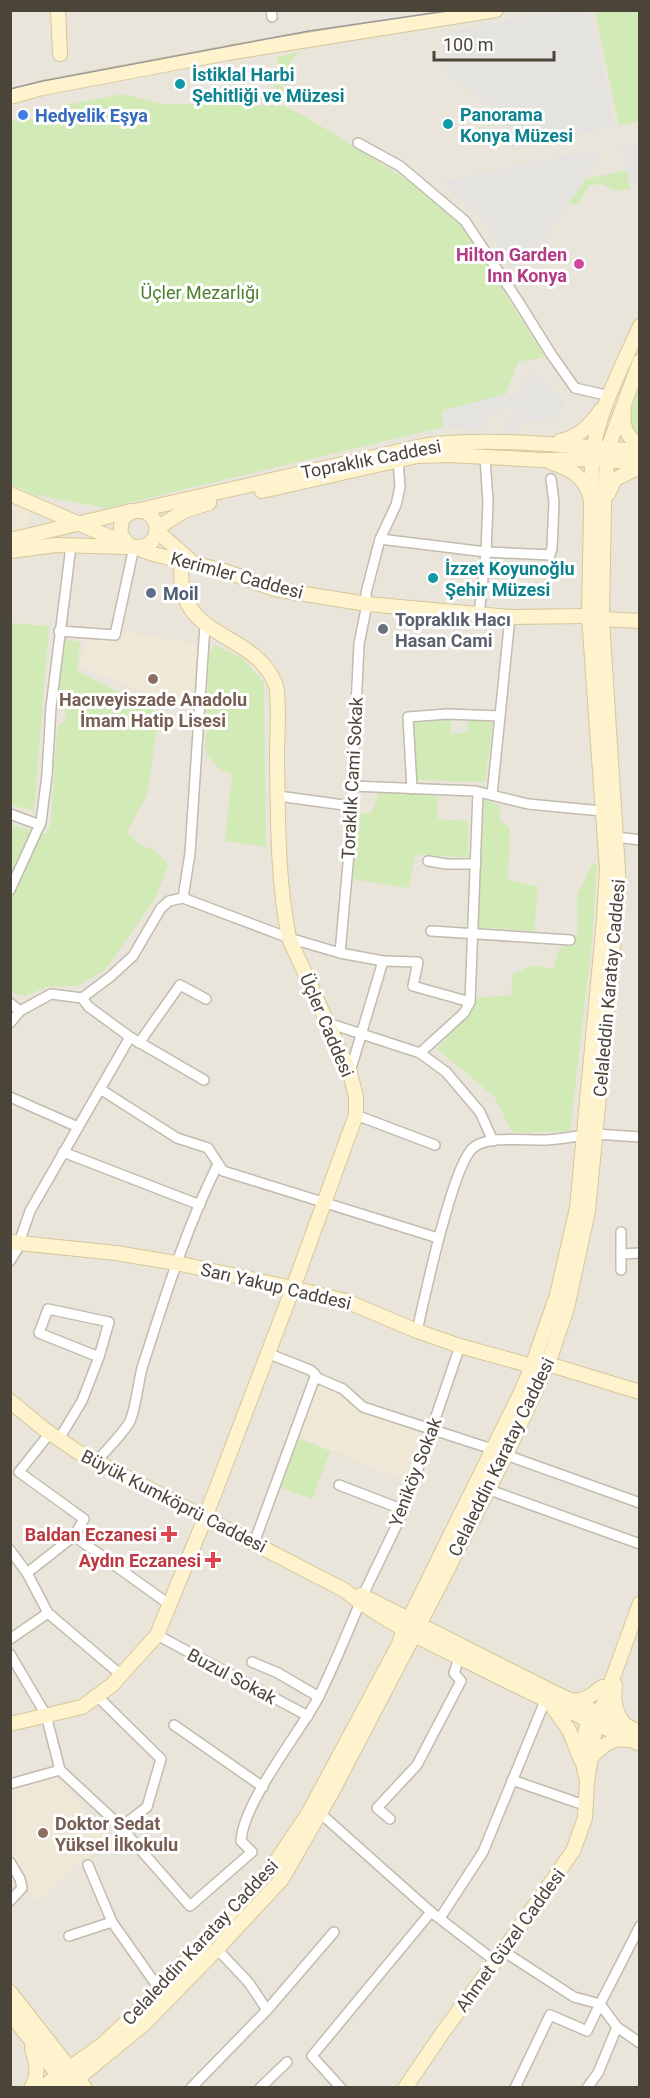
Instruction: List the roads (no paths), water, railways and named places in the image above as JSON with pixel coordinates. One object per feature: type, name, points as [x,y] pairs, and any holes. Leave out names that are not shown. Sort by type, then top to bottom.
[{"type":"main road","points":[[58,10],[60,54]]},
{"type":"main road","points":[[10,97],[42,88],[227,53],[496,10]]},
{"type":"main road","name":"Celaleddin Karatay Caddesi","points":[[70,2082],[144,2025],[282,1879],[320,1814],[499,1452],[548,1364],[567,1308],[588,1211],[590,1135],[607,869],[602,812],[596,617],[600,454],[610,396],[639,326]]},
{"type":"main road","name":"Celaleddin Karatay Caddesi","points":[[600,454],[639,361]]},
{"type":"main road","points":[[538,442],[568,439],[577,435],[592,422],[610,396]]},
{"type":"main road","points":[[625,398],[623,420],[630,438],[639,446]]},
{"type":"main road","name":"Topraklık Caddesi","points":[[10,540],[427,445],[538,442],[600,454]]},
{"type":"main road","points":[[600,454],[639,451]]},
{"type":"main road","points":[[600,454],[634,468]]},
{"type":"main road","name":"Topraklık Caddesi","points":[[157,530],[184,511],[201,505],[398,460],[435,455],[543,460],[600,454]]},
{"type":"main road","points":[[543,460],[576,474],[598,501],[615,479],[634,468]]},
{"type":"main road","points":[[10,494],[133,547]]},
{"type":"main road","points":[[27,536],[40,523],[40,514],[36,506]]},
{"type":"main road","points":[[133,547],[121,537],[120,525],[123,517],[136,511],[148,513],[153,517],[157,530],[188,562]]},
{"type":"main road","points":[[10,551],[41,546],[133,547],[150,543],[157,530]]},
{"type":"main road","name":"Kerimler Caddesi","points":[[133,547],[225,571],[274,589],[367,604],[510,617],[596,617],[639,621]]},
{"type":"main road","name":"Üçler Caddesi","points":[[10,1724],[82,1707],[112,1685],[157,1635],[293,1288],[356,1115],[356,1097],[350,1073],[289,938],[282,897],[277,686],[267,667],[248,650],[205,626],[196,616],[181,581],[188,562]]},
{"type":"main road","name":"Celaleddin Karatay Caddesi","points":[[70,2082],[102,2045],[160,1990],[272,1869],[308,1814],[399,1644],[411,1627],[487,1489],[532,1366],[557,1295],[577,1208],[590,1135],[620,887],[596,617]]},
{"type":"main road","name":"Sarı Yakup Caddesi","points":[[17,1243],[116,1253],[176,1263],[293,1288],[346,1301],[459,1347],[532,1366]]},
{"type":"main road","points":[[548,1364],[639,1392]]},
{"type":"main road","name":"Büyük Kumköprü Caddesi","points":[[10,1401],[54,1436],[96,1462],[206,1514],[254,1543],[362,1599],[459,1658],[547,1701],[626,1726],[638,1739]]},
{"type":"main road","points":[[594,1717],[617,1665],[639,1604]]},
{"type":"main road","name":"Büyük Kumköprü Caddesi","points":[[411,1627],[572,1701],[594,1717],[638,1739]]},
{"type":"main road","points":[[572,1701],[581,1701],[590,1697],[602,1687],[617,1665]]},
{"type":"main road","points":[[617,1665],[614,1696],[616,1711],[626,1726]]},
{"type":"main road","points":[[586,1760],[602,1687]]},
{"type":"main road","points":[[547,1701],[569,1730],[586,1760]]},
{"type":"main road","points":[[586,1760],[608,1743],[623,1739],[638,1739]]},
{"type":"main road","name":"Ahmet Güzel Caddesi","points":[[405,2088],[442,2032],[569,1859],[581,1832],[586,1806],[586,1760]]},
{"type":"main road","points":[[10,1992],[70,2082]]},
{"type":"main road","points":[[10,2013],[30,2040],[70,2082]]},
{"type":"main road","points":[[30,2040],[37,2071],[31,2088]]},
{"type":"main road","points":[[41,2088],[70,2082]]},
{"type":"street","points":[[358,143],[400,166],[465,221],[575,388],[610,396]]},
{"type":"street","points":[[479,614],[486,552],[488,502],[485,457]]},
{"type":"street","name":"Toraklık Cami Sokak","points":[[339,953],[349,853],[359,644],[367,604],[366,593],[380,539],[396,505],[400,487],[398,460]]},
{"type":"street","points":[[380,539],[486,552],[550,555],[554,502],[551,479]]},
{"type":"street","points":[[10,890],[40,825],[47,775],[59,631],[71,546]]},
{"type":"street","points":[[59,631],[115,635],[133,547]]},
{"type":"street","points":[[492,795],[510,617]]},
{"type":"street","points":[[183,898],[194,810],[205,626]]},
{"type":"street","points":[[412,789],[408,717],[447,714],[500,716]]},
{"type":"street","points":[[352,786],[478,792],[528,804],[602,812]]},
{"type":"street","points":[[420,1053],[464,1013],[470,1002],[478,792]]},
{"type":"street","points":[[278,796],[351,806]]},
{"type":"street","points":[[10,814],[40,825]]},
{"type":"street","points":[[617,837],[639,840]]},
{"type":"street","points":[[428,861],[447,864],[476,864]]},
{"type":"street","points":[[10,1023],[20,1011],[51,994],[82,998],[134,956],[169,900],[183,898],[289,938],[339,953],[384,961],[418,962],[413,986],[470,1002]]},
{"type":"street","points":[[431,931],[570,940]]},
{"type":"street","points":[[350,1073],[384,961]]},
{"type":"street","points":[[139,1043],[180,986],[206,999]]},
{"type":"street","points":[[82,998],[89,1007],[130,1037],[204,1080]]},
{"type":"street","points":[[10,1003],[20,1011]]},
{"type":"street","points":[[328,1023],[420,1053],[446,1072],[480,1112],[493,1141]]},
{"type":"street","points":[[10,1261],[30,1211],[130,1037]]},
{"type":"street","points":[[100,1089],[177,1138],[208,1148],[223,1171],[438,1238]]},
{"type":"street","points":[[10,1097],[78,1127]]},
{"type":"street","points":[[356,1115],[435,1145]]},
{"type":"street","points":[[417,1331],[438,1238],[462,1165],[473,1147],[493,1141],[549,1140],[590,1135],[639,1137]]},
{"type":"street","points":[[63,1152],[201,1205]]},
{"type":"street","points":[[96,1462],[130,1422],[140,1375],[176,1263],[218,1164]]},
{"type":"street","points":[[621,1232],[621,1270]]},
{"type":"street","points":[[621,1254],[639,1253]]},
{"type":"street","points":[[27,1574],[75,1536],[84,1520],[19,1472],[54,1436],[82,1401],[99,1357],[109,1322],[48,1310],[39,1333],[99,1357]]},
{"type":"street","name":"Yeniköy Sokak","points":[[121,1827],[190,1906],[252,1852],[241,1841],[242,1830],[262,1787],[319,1697],[404,1510],[459,1347]]},
{"type":"street","points":[[267,1353],[310,1370],[315,1377],[343,1389],[363,1407],[433,1428],[639,1503]]},
{"type":"street","points":[[254,1543],[315,1377]]},
{"type":"street","points":[[339,1485],[404,1510]]},
{"type":"street","points":[[487,1489],[639,1544]]},
{"type":"street","points":[[75,1536],[170,1605]]},
{"type":"street","points":[[10,1550],[27,1574],[48,1613],[121,1675]]},
{"type":"street","points":[[10,1639],[48,1613]]},
{"type":"street","name":"Buzul Sokak","points":[[157,1635],[308,1716]]},
{"type":"street","points":[[10,1654],[46,1715],[60,1770],[121,1827],[147,1807],[161,1759],[97,1696]]},
{"type":"street","points":[[390,1819],[377,1809],[417,1765],[461,1681],[454,1673],[459,1658]]},
{"type":"street","points":[[252,1662],[278,1673],[319,1697]]},
{"type":"street","points":[[440,1918],[483,1852],[547,1701]]},
{"type":"street","points":[[174,1725],[262,1787]]},
{"type":"street","points":[[10,1784],[60,1770]]},
{"type":"street","points":[[512,1780],[586,1806]]},
{"type":"street","points":[[320,1814],[431,1912],[499,1956],[574,1997],[600,2004],[617,2027],[639,2043]]},
{"type":"street","points":[[10,1862],[20,1879],[22,1888],[10,1901]]},
{"type":"street","points":[[88,1865],[112,1922],[160,1990]]},
{"type":"street","points":[[341,2088],[312,2056],[431,1912]]},
{"type":"street","points":[[69,1936],[112,1922]]},
{"type":"street","points":[[515,2088],[550,2015],[587,2031],[639,1926]]},
{"type":"street","points":[[191,2088],[267,2010],[334,1932]]},
{"type":"street","points":[[217,1949],[249,1983],[267,2010]]},
{"type":"street","points":[[587,2088],[598,2073],[617,2027]]},
{"type":"street","points":[[264,2086],[287,2062]]},
{"type":"tram line","points":[[10,89],[309,31],[454,10]]},
{"type":"place","name":"İstiklal Harbi Şehitliği ve Müzesi","points":[[180,84]]},
{"type":"place","name":"Hedyelik Eşya","points":[[23,115]]},
{"type":"place","name":"Panorama Konya Müzesi","points":[[448,124]]},
{"type":"place","name":"Hilton Garden Inn Konya","points":[[579,264]]},
{"type":"place","name":"İzzet Koyunoğlu Şehir Müzesi","points":[[433,578]]},
{"type":"place","name":"Moil","points":[[151,593]]},
{"type":"place","name":"Topraklık Hacı Hasan Cami","points":[[383,629]]},
{"type":"place","name":"Hacıveyiszade Anadolu İmam Hatip Lisesi","points":[[153,679]]},
{"type":"place","name":"Baldan Eczanesi","points":[[169,1534]]},
{"type":"place","name":"Aydın Eczanesi","points":[[213,1560]]},
{"type":"place","name":"Doktor Sedat Yüksel İlkokulu","points":[[43,1833]]},
{"type":"park label","name":"Üçler Mezarlığı","points":[[200,292]]}]
